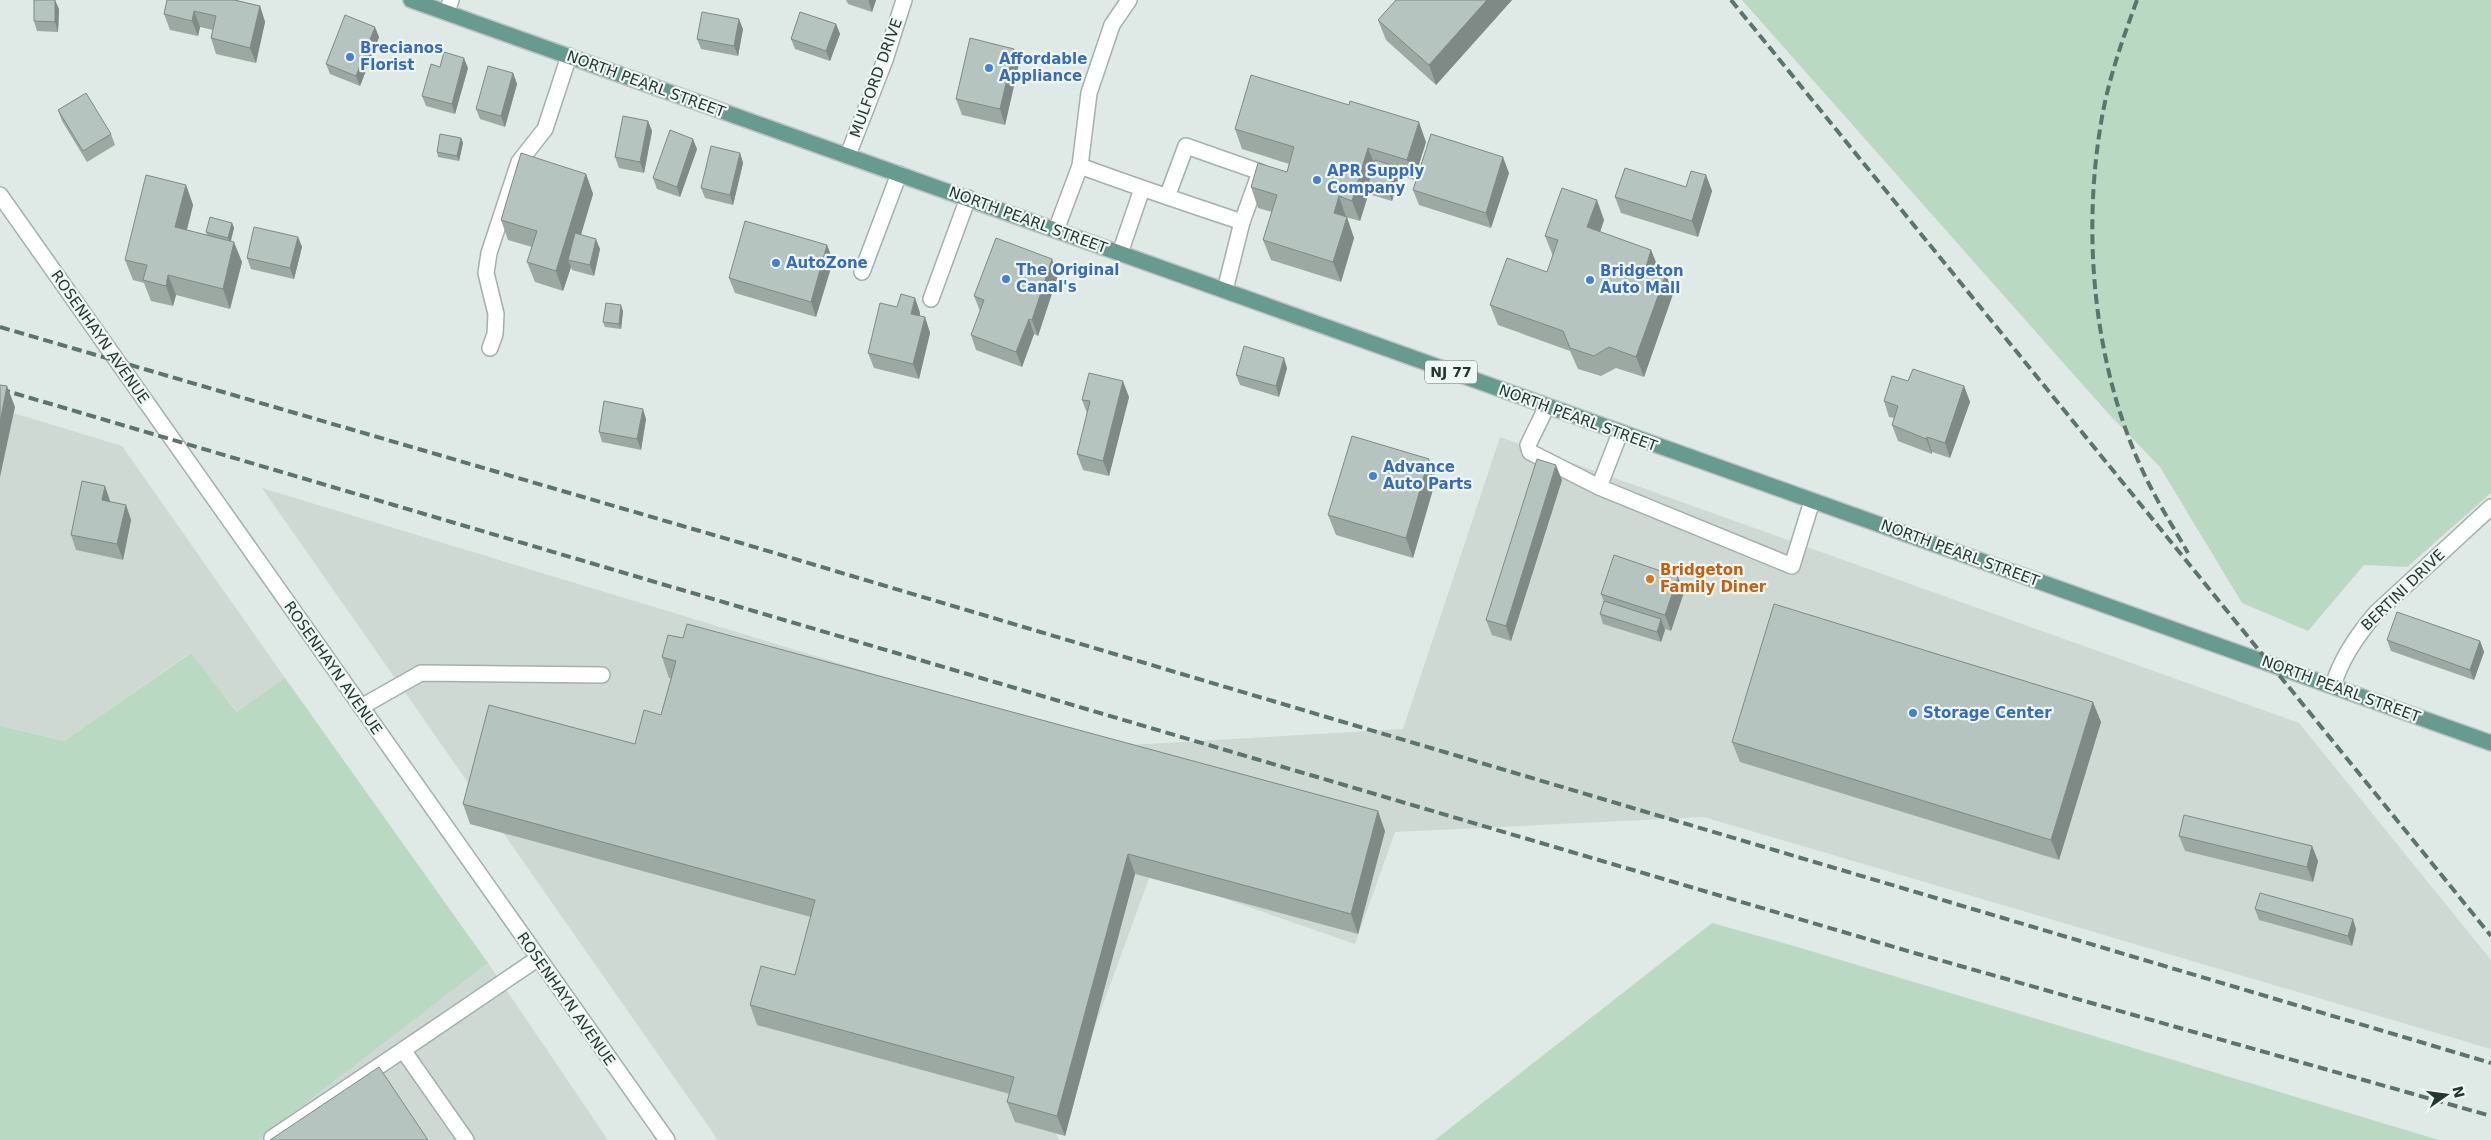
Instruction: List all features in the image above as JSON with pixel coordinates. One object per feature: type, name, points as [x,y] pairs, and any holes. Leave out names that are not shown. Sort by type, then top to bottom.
[{"type":"main road","name":"NORTH PEARL STREET","points":[[415,1],[449,6],[569,56],[2491,743]]},
{"type":"street","name":"MULFORD DRIVE","points":[[848,155],[885,60],[904,0]]},
{"type":"street","points":[[1056,230],[1080,166],[1089,93],[1112,25],[1129,0]]},
{"type":"street","points":[[490,348],[495,334],[496,314],[486,273],[489,253],[519,162],[545,129],[569,56]]},
{"type":"street","points":[[1167,197],[1186,146],[1260,172],[1242,222],[1225,290]]},
{"type":"street","points":[[1080,166],[1242,222]]},
{"type":"street","points":[[862,272],[899,174]]},
{"type":"street","points":[[1120,253],[1142,189]]},
{"type":"street","name":"ROSENHAYN AVENUE","points":[[0,195],[537,959],[667,1140]]},
{"type":"street","points":[[931,298],[968,198]]},
{"type":"street","points":[[1547,406],[1528,446],[1530,452],[1599,486],[1792,566],[1812,501]]},
{"type":"street","points":[[1599,486],[1620,433]]},
{"type":"street","name":"BERTINI DRIVE","points":[[2333,686],[2347,652],[2372,618],[2491,507]]},
{"type":"street","points":[[361,707],[421,673],[602,675]]},
{"type":"street","points":[[272,1138],[537,959]]},
{"type":"street","points":[[403,1050],[466,1140]]},
{"type":"shaded area","points":[[0,409],[122,446],[285,678],[238,712],[190,653],[64,741],[0,726]]},
{"type":"shaded area","points":[[1500,437],[2299,723],[2491,960],[2491,1049],[1704,817],[1395,832],[1355,944],[1151,873],[1056,1133],[1059,1140],[718,1140],[262,488],[1112,746],[1403,729]]},
{"type":"shaded area","points":[[488,963],[608,1140],[258,1140]]},
{"type":"green space","points":[[1742,0],[2491,0],[2491,493],[2407,567],[2364,565],[2308,631],[2242,603],[2160,467],[2106,411]]},
{"type":"green space","points":[[191,653],[237,712],[285,678],[488,963],[258,1140],[0,1140],[0,726],[64,741]]},
{"type":"green space","points":[[1712,923],[1794,946],[2439,1140],[1435,1140]]},
{"type":"building","points":[[34,0],[55,0],[55,22],[34,21]]},
{"type":"building","points":[[167,0],[234,0],[260,6],[250,48],[211,38],[216,16],[194,11],[192,21],[164,14]]},
{"type":"building","points":[[1396,0],[1487,0],[1429,65],[1378,20]]},
{"type":"building","points":[[702,12],[739,19],[734,46],[697,39]]},
{"type":"building","points":[[800,12],[836,24],[826,51],[791,39]]},
{"type":"building","points":[[345,15],[375,27],[356,76],[326,64]]},
{"type":"building","points":[[970,38],[1014,49],[1000,109],[956,99]]},
{"type":"building","points":[[444,52],[464,58],[452,104],[422,96],[431,64],[440,67]]},
{"type":"building","points":[[488,66],[513,73],[501,116],[476,109]]},
{"type":"building","points":[[1251,75],[1349,105],[1350,101],[1419,122],[1407,160],[1368,148],[1352,201],[1339,196],[1334,213],[1347,217],[1333,262],[1263,240],[1277,195],[1251,187],[1258,163],[1287,172],[1294,147],[1235,129]]},
{"type":"building","points":[[86,93],[111,134],[83,151],[58,110]]},
{"type":"building","points":[[623,116],[648,121],[640,162],[615,157]]},
{"type":"building","points":[[670,130],[693,139],[677,187],[653,178]]},
{"type":"building","points":[[440,134],[461,138],[457,156],[437,152]]},
{"type":"building","points":[[1431,134],[1503,157],[1486,213],[1413,190]]},
{"type":"building","points":[[711,146],[740,153],[730,195],[701,188]]},
{"type":"building","points":[[521,153],[586,174],[556,271],[527,262],[537,231],[501,220]]},
{"type":"building","points":[[1375,160],[1395,166],[1388,190],[1368,184]]},
{"type":"building","points":[[1625,168],[1686,187],[1691,171],[1706,175],[1692,221],[1615,197]]},
{"type":"building","points":[[146,175],[186,185],[175,227],[234,242],[223,289],[168,275],[166,286],[143,280],[147,265],[125,260]]},
{"type":"building","points":[[1562,188],[1597,200],[1587,227],[1651,250],[1646,267],[1666,274],[1636,357],[1609,347],[1594,356],[1570,348],[1563,331],[1490,305],[1507,258],[1547,272],[1558,240],[1545,236]]},
{"type":"building","points":[[210,217],[232,223],[228,238],[206,232]]},
{"type":"building","points":[[745,221],[827,245],[811,302],[729,278]]},
{"type":"building","points":[[254,227],[298,237],[290,268],[247,258]]},
{"type":"building","points":[[575,233],[596,239],[590,265],[568,260]]},
{"type":"building","points":[[996,238],[1052,259],[1032,320],[1029,319],[1016,352],[971,335],[984,300],[974,296]]},
{"type":"building","points":[[901,294],[915,298],[911,314],[925,317],[913,364],[868,353],[880,303],[897,307]]},
{"type":"building","points":[[606,303],[621,305],[619,324],[603,322]]},
{"type":"building","points":[[1244,346],[1284,358],[1276,386],[1236,375]]},
{"type":"building","points":[[1913,369],[1964,386],[1945,443],[1927,437],[1926,439],[1892,425],[1898,406],[1884,401],[1892,376],[1908,381]]},
{"type":"building","points":[[1089,373],[1123,381],[1103,461],[1077,454],[1090,401],[1082,400]]},
{"type":"building","points":[[0,385],[7,386],[0,422]]},
{"type":"building","points":[[604,401],[643,409],[637,439],[599,432]]},
{"type":"building","points":[[1352,436],[1429,459],[1406,538],[1328,515]]},
{"type":"building","points":[[1537,459],[1556,465],[1506,626],[1486,620]]},
{"type":"building","points":[[82,481],[105,486],[102,500],[126,505],[117,544],[71,535]]},
{"type":"building","points":[[1614,555],[1678,577],[1665,615],[1601,594]]},
{"type":"building","points":[[1604,601],[1661,619],[1657,632],[1600,614]]},
{"type":"building","points":[[1774,604],[2093,702],[2051,840],[1732,742]]},
{"type":"building","points":[[2397,612],[2480,641],[2470,670],[2387,640]]},
{"type":"building","points":[[687,624],[1378,811],[1351,914],[1128,854],[1057,1116],[1007,1102],[1014,1077],[750,1005],[761,966],[795,975],[815,900],[463,804],[489,705],[635,744],[644,710],[661,715],[676,661],[662,657],[668,635],[683,638]]},
{"type":"building","points":[[2184,815],[2312,846],[2307,867],[2179,836]]},
{"type":"building","points":[[2260,893],[2353,919],[2348,936],[2255,909]]},
{"type":"building","points":[[379,1067],[428,1140],[270,1140]]},
{"type":"railway","points":[[1731,0],[2491,936]]},
{"type":"railway","points":[[2137,0],[2107,91],[2095,168],[2092,214],[2097,308],[2105,354],[2116,399],[2131,443],[2149,484],[2188,553]]},
{"type":"railway","points":[[0,327],[741,543],[2491,1063]]},
{"type":"railway","points":[[0,389],[1918,954],[2491,1116]]},
{"type":"place","name":"Brecianos Florist","points":[[350,57]]},
{"type":"place","name":"Affordable Appliance","points":[[989,68]]},
{"type":"place","name":"APR Supply Company","points":[[1317,180]]},
{"type":"place","name":"AutoZone","points":[[776,263]]},
{"type":"place","name":"The Original Canal's","points":[[1006,279]]},
{"type":"place","name":"Bridgeton Auto Mall","points":[[1590,280]]},
{"type":"place","name":"Advance Auto Parts","points":[[1373,476]]},
{"type":"place","name":"Bridgeton Family Diner","points":[[1650,579]]},
{"type":"place","name":"Storage Center","points":[[1913,713]]}]
